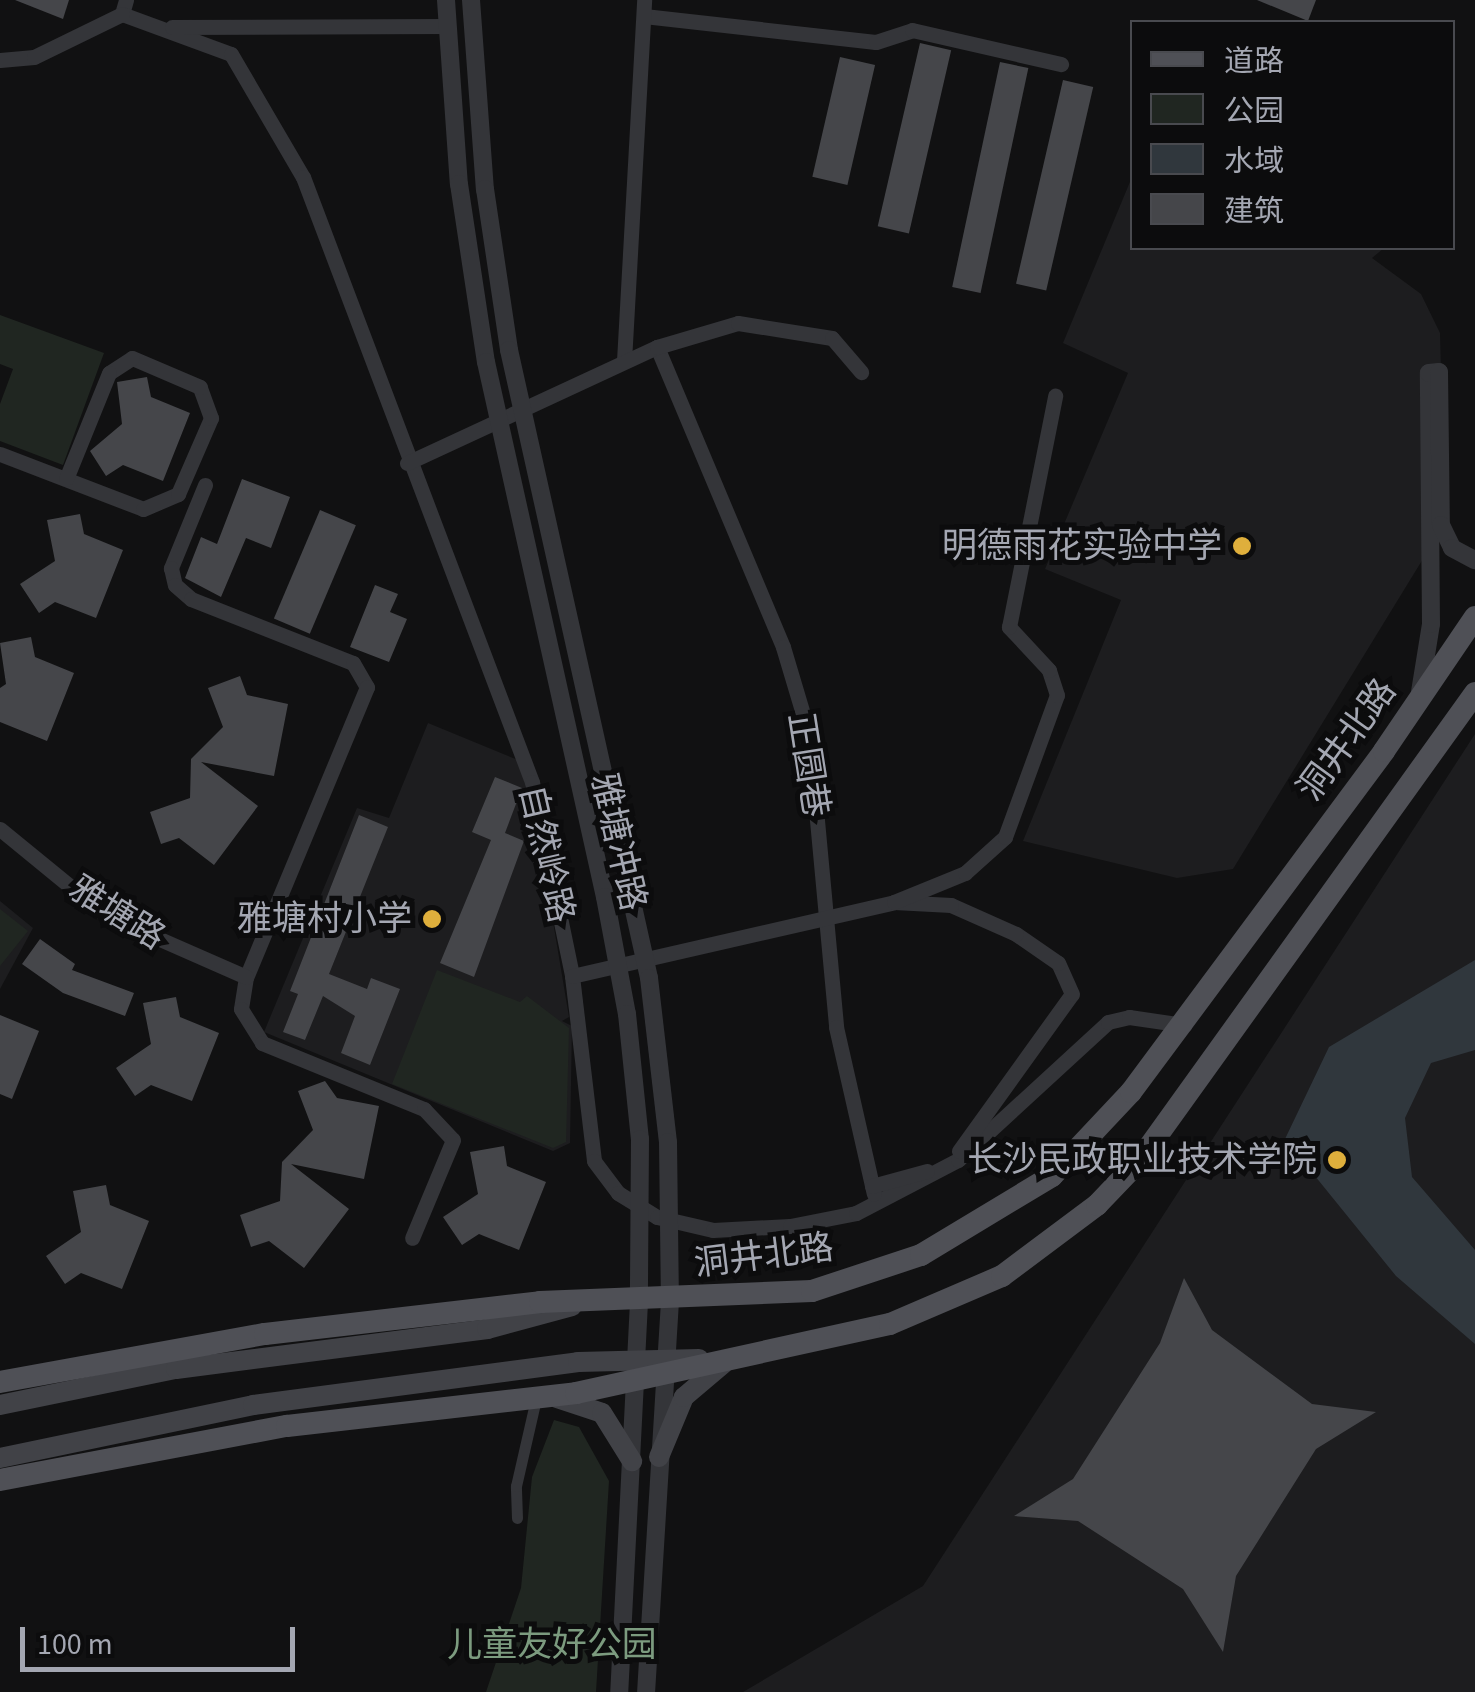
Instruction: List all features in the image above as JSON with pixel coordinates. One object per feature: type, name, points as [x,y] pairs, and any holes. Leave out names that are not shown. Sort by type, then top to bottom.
[{"type":"main road","name":"洞井北路","points":[[0,1382],[264,1334],[588,1302],[670,1302],[812,1291],[864,1278],[974,1228],[1063,1166],[1184,1024],[1412,712],[1475,616]]},
{"type":"main road","points":[[0,1480],[288,1426],[540,1398],[636,1370],[730,1359],[843,1336],[937,1308],[1002,1276],[1097,1206],[1178,1113],[1475,692]]},
{"type":"main road","points":[[0,1405],[176,1369],[487,1329],[588,1302]]},
{"type":"main road","points":[[658,1457],[684,1397],[730,1359]]},
{"type":"main road","points":[[0,1458],[253,1404],[578,1362],[636,1370]]},
{"type":"main road","points":[[540,1398],[586,1404],[602,1413],[632,1461]]},
{"type":"street","name":"雅塘冲路","points":[[446,0],[459,184],[499,420],[618,966],[640,1139],[639,1302],[619,1692]]},
{"type":"street","name":"雅塘冲路","points":[[471,0],[485,189],[522,409],[645,960],[668,1142],[670,1302],[646,1692]]},
{"type":"street","points":[[0,60],[34,57],[124,7]]},
{"type":"street","name":"自然岭路","points":[[124,7],[231,54],[303,177],[406,463],[532,782],[572,976],[594,1161],[618,1193],[669,1220],[714,1230],[790,1226],[876,1204],[958,1160],[1108,1022],[1129,1017],[1184,1024]]},
{"type":"street","points":[[624,361],[644,8],[876,42],[912,30],[1061,64]]},
{"type":"street","points":[[168,27],[448,26]]},
{"type":"street","points":[[406,463],[657,347],[738,324],[788,326],[832,338],[861,372]]},
{"type":"street","name":"正圆巷","points":[[657,347],[783,647],[810,734],[836,1027],[876,1204]]},
{"type":"street","points":[[0,454],[66,480],[143,509],[178,494],[211,418],[200,386],[132,358],[110,373],[66,480]]},
{"type":"street","points":[[1412,712],[1431,624],[1429,373],[1440,372],[1441,525],[1452,548],[1475,560]]},
{"type":"street","points":[[572,976],[894,902],[964,874],[1005,837],[1058,695],[1049,670],[1009,626],[1056,396]]},
{"type":"street","points":[[205,485],[171,568],[175,584],[191,599],[353,663],[366,687],[246,977],[241,1009],[262,1043],[424,1109],[453,1140],[412,1238]]},
{"type":"street","name":"雅塘路","points":[[0,829],[106,914],[246,977]]},
{"type":"street","points":[[872,1186],[920,1176],[958,1152],[1072,994],[1058,963],[1016,934],[951,905],[894,902]]},
{"type":"street","points":[[517,1518],[516,1486],[540,1398]]},
{"type":"shaded area","name":"明德雨花实验中学","points":[[1130,182],[1130,250],[1382,250],[1372,258],[1421,294],[1440,333],[1445,523],[1233,869],[1177,878],[1023,841],[1121,600],[1045,569],[1128,373],[1063,343]]},
{"type":"shaded area","name":"雅塘村小学","points":[[428,723],[518,760],[536,820],[569,1017],[562,1021],[572,1026],[570,1143],[553,1151],[264,1032],[357,808],[389,818]]},
{"type":"shaded area","name":"长沙民政职业技术学院","points":[[1475,734],[1475,1692],[743,1692],[923,1586]]},
{"type":"shaded area","points":[[0,901],[33,928],[0,989]]},
{"type":"green space","points":[[0,315],[104,353],[63,465],[0,441],[0,404],[13,369],[0,364]]},
{"type":"green space","points":[[0,909],[28,931],[0,966]]},
{"type":"green space","points":[[437,970],[520,1002],[527,996],[569,1028],[566,1142],[553,1148],[392,1084]]},
{"type":"green space","name":"儿童友好公园","points":[[554,1420],[579,1427],[609,1481],[596,1692],[486,1692],[521,1588],[532,1477]]},
{"type":"water","points":[[1475,960],[1475,1050],[1431,1063],[1405,1118],[1412,1177],[1475,1250],[1475,1344],[1396,1276],[1285,1139],[1329,1047]]},
{"type":"building","points":[[15,0],[69,0],[63,19]]},
{"type":"building","points":[[1257,0],[1316,0],[1306,20]]},
{"type":"building","points":[[920,43],[951,50],[909,233],[878,226]]},
{"type":"building","points":[[840,57],[875,65],[847,185],[812,177]]},
{"type":"building","points":[[1000,62],[1028,68],[981,293],[952,287]]},
{"type":"building","points":[[1063,80],[1093,87],[1046,291],[1016,284]]},
{"type":"building","points":[[147,377],[151,397],[190,413],[163,481],[123,465],[106,476],[90,451],[122,424],[117,382]]},
{"type":"building","points":[[242,479],[290,497],[271,548],[246,538],[221,597],[185,578],[201,537],[217,544]]},
{"type":"building","points":[[320,510],[356,525],[310,634],[274,619]]},
{"type":"building","points":[[80,514],[84,534],[123,550],[96,618],[55,602],[39,613],[20,584],[55,561],[47,520]]},
{"type":"building","points":[[375,585],[398,594],[390,612],[407,619],[389,662],[350,647]]},
{"type":"building","points":[[31,637],[35,657],[74,673],[47,741],[0,722],[0,688],[6,684],[0,643]]},
{"type":"building","points":[[240,676],[247,695],[288,704],[274,776],[201,762],[258,806],[214,865],[179,838],[161,844],[150,812],[190,798],[191,759],[223,727],[208,688]]},
{"type":"building","points":[[495,777],[522,788],[505,833],[524,841],[474,977],[440,963],[491,840],[472,832]]},
{"type":"building","points":[[359,815],[388,827],[329,974],[367,989],[371,978],[400,989],[370,1065],[341,1053],[355,1016],[323,996],[305,1040],[283,1032],[298,994],[290,991]]},
{"type":"building","points":[[40,939],[75,964],[72,970],[134,993],[125,1016],[63,993],[22,964]]},
{"type":"building","points":[[176,997],[180,1017],[219,1033],[192,1101],[151,1085],[135,1096],[116,1068],[151,1044],[143,1003]]},
{"type":"building","points":[[0,1015],[39,1031],[12,1099],[0,1094]]},
{"type":"building","points":[[325,1081],[337,1098],[379,1106],[364,1179],[291,1164],[349,1209],[304,1268],[269,1241],[251,1247],[240,1215],[280,1201],[282,1162],[313,1130],[298,1091]]},
{"type":"building","points":[[504,1146],[507,1166],[546,1182],[519,1250],[479,1234],[462,1245],[443,1217],[478,1194],[470,1152]]},
{"type":"building","points":[[106,1185],[110,1205],[149,1221],[122,1289],[81,1273],[65,1284],[46,1256],[81,1232],[73,1191]]},
{"type":"building","points":[[1184,1278],[1212,1330],[1312,1404],[1376,1412],[1316,1449],[1236,1576],[1223,1652],[1183,1589],[1078,1521],[1014,1516],[1073,1479],[1160,1343]]},
{"type":"place","name":"明德雨花实验中学","points":[[1242,546]]},
{"type":"place","name":"雅塘村小学","points":[[432,919]]},
{"type":"place","name":"长沙民政职业技术学院","points":[[1337,1160]]}]
